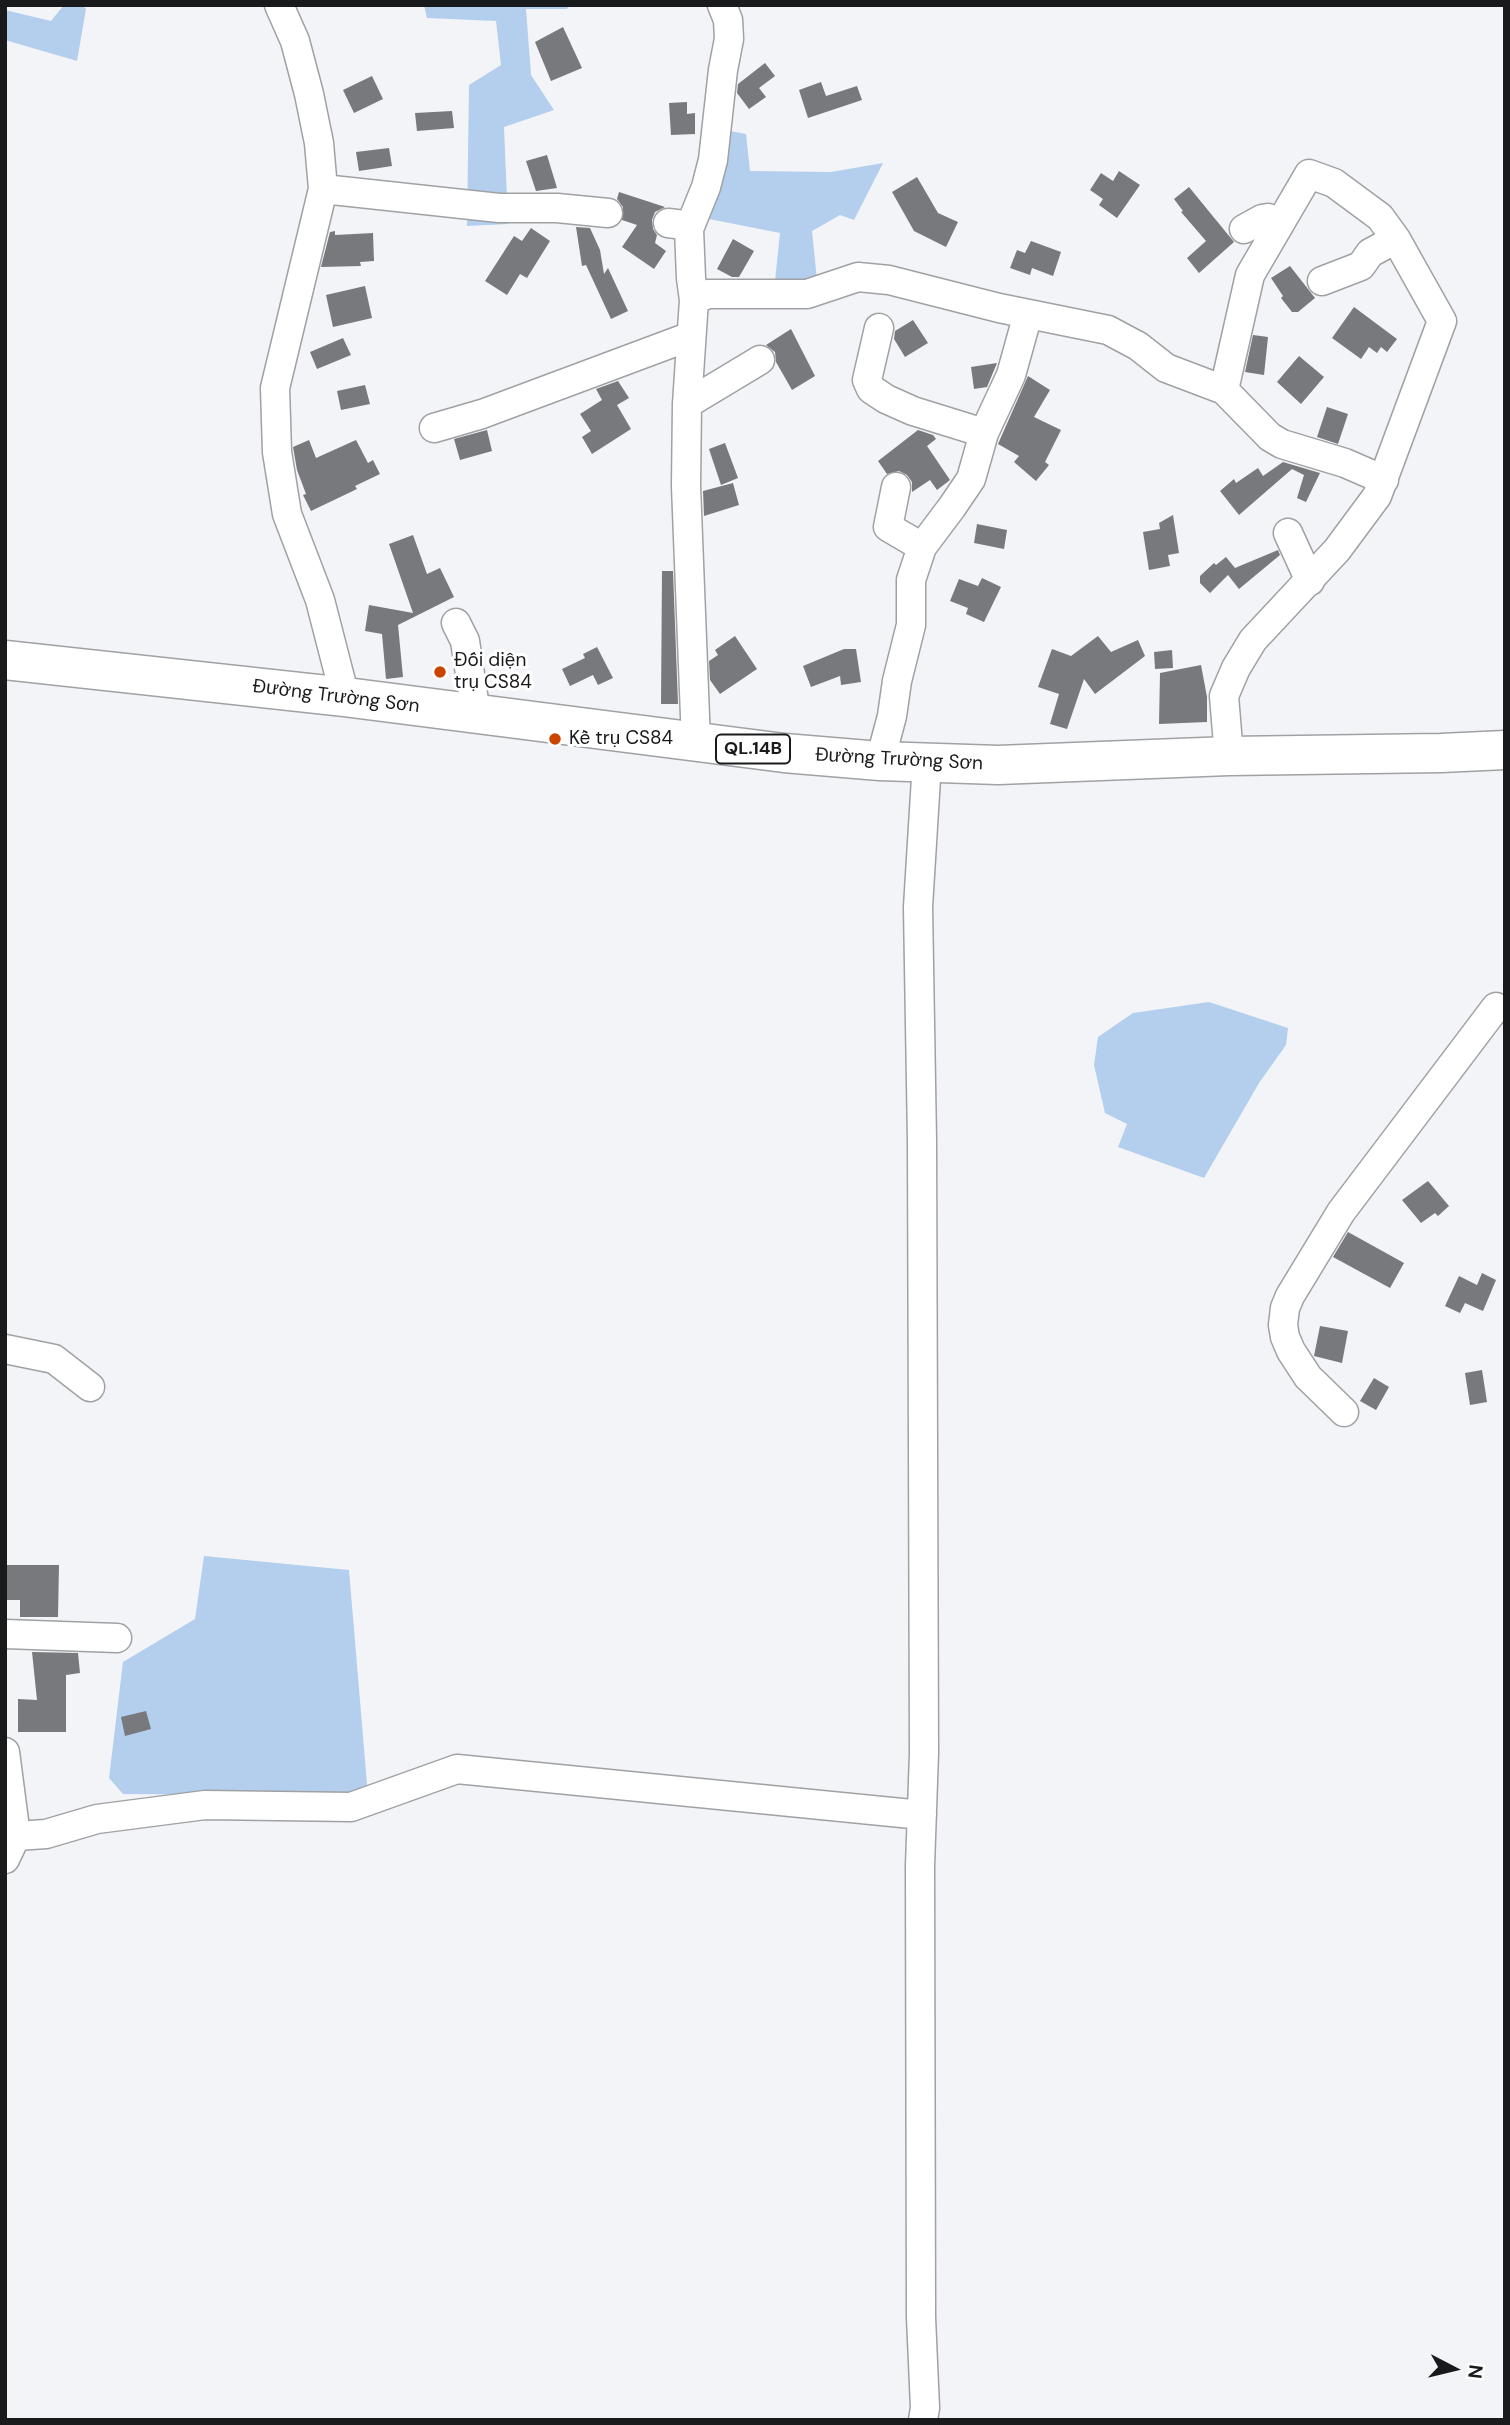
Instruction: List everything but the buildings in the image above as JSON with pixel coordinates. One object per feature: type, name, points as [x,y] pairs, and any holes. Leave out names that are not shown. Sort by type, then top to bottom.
[{"type":"highway","name":"Đường Trường Sơn","points":[[5,660],[345,697],[696,743],[880,761],[998,765],[1229,756],[1505,750]]},
{"type":"street","points":[[279,5],[295,41],[309,94],[319,143],[323,189],[275,388],[276,452],[287,514],[320,600],[345,697]]},
{"type":"street","points":[[696,743],[686,486],[687,404],[694,300],[678,226],[706,187],[713,160],[730,30],[722,5]]},
{"type":"street","points":[[1224,390],[1250,275],[1309,174],[1334,183],[1380,217],[1396,239],[1442,321],[1384,480],[1369,507],[1310,581],[1253,640],[1236,668],[1224,696],[1229,756]]},
{"type":"street","points":[[323,189],[499,208],[557,208],[608,213]]},
{"type":"street","points":[[1244,229],[1268,218],[1280,223]]},
{"type":"street","points":[[1322,281],[1361,266],[1370,253],[1396,239]]},
{"type":"street","points":[[694,300],[708,294],[807,294],[858,277],[889,280],[1028,314],[1108,330],[1138,346],[1166,368],[1224,390],[1270,437],[1282,444],[1345,463],[1384,480]]},
{"type":"street","points":[[880,761],[911,625],[911,580],[922,547],[971,479],[984,433],[1011,376],[1028,314]]},
{"type":"street","points":[[879,328],[867,380],[871,389],[913,411],[984,433]]},
{"type":"street","points":[[434,428],[482,414],[691,335]]},
{"type":"street","points":[[687,404],[760,360]]},
{"type":"street","points":[[896,487],[888,527],[922,547]]},
{"type":"street","points":[[1288,533],[1310,581]]},
{"type":"street","points":[[456,623],[466,641],[476,714]]},
{"type":"street","points":[[923,2420],[920,1866],[922,1168],[918,907],[927,762]]},
{"type":"street","points":[[1344,1412],[1308,1377],[1291,1351],[1283,1325],[1285,1308],[1340,1212],[1502,1004]]},
{"type":"street","points":[[5,1349],[54,1359],[90,1387]]},
{"type":"street","points":[[5,1634],[117,1639]]},
{"type":"street","points":[[5,1752],[10,1848],[97,1819],[205,1805],[351,1807],[457,1769],[922,1815]]},
{"type":"shaded area","points":[[64,5],[82,5],[86,9],[77,61],[5,40],[5,10],[51,21]]},
{"type":"shaded area","points":[[424,5],[570,5],[567,9],[526,9],[531,75],[554,110],[504,127],[508,224],[467,226],[469,85],[501,65],[496,21],[427,18]]},
{"type":"shaded area","points":[[730,131],[746,134],[750,171],[831,172],[883,163],[854,220],[840,215],[812,231],[817,280],[775,281],[780,233],[709,219]]},
{"type":"shaded area","points":[[1209,1002],[1288,1028],[1286,1045],[1259,1083],[1204,1178],[1118,1147],[1127,1124],[1105,1113],[1094,1065],[1098,1037],[1133,1013]]},
{"type":"shaded area","points":[[204,1556],[349,1570],[368,1796],[123,1794],[109,1778],[123,1662],[195,1619]]},
{"type":"place","name":"Đối diện trụ CS84","points":[[440,672]]},
{"type":"place","name":"Kề trụ CS84","points":[[555,739]]}]
